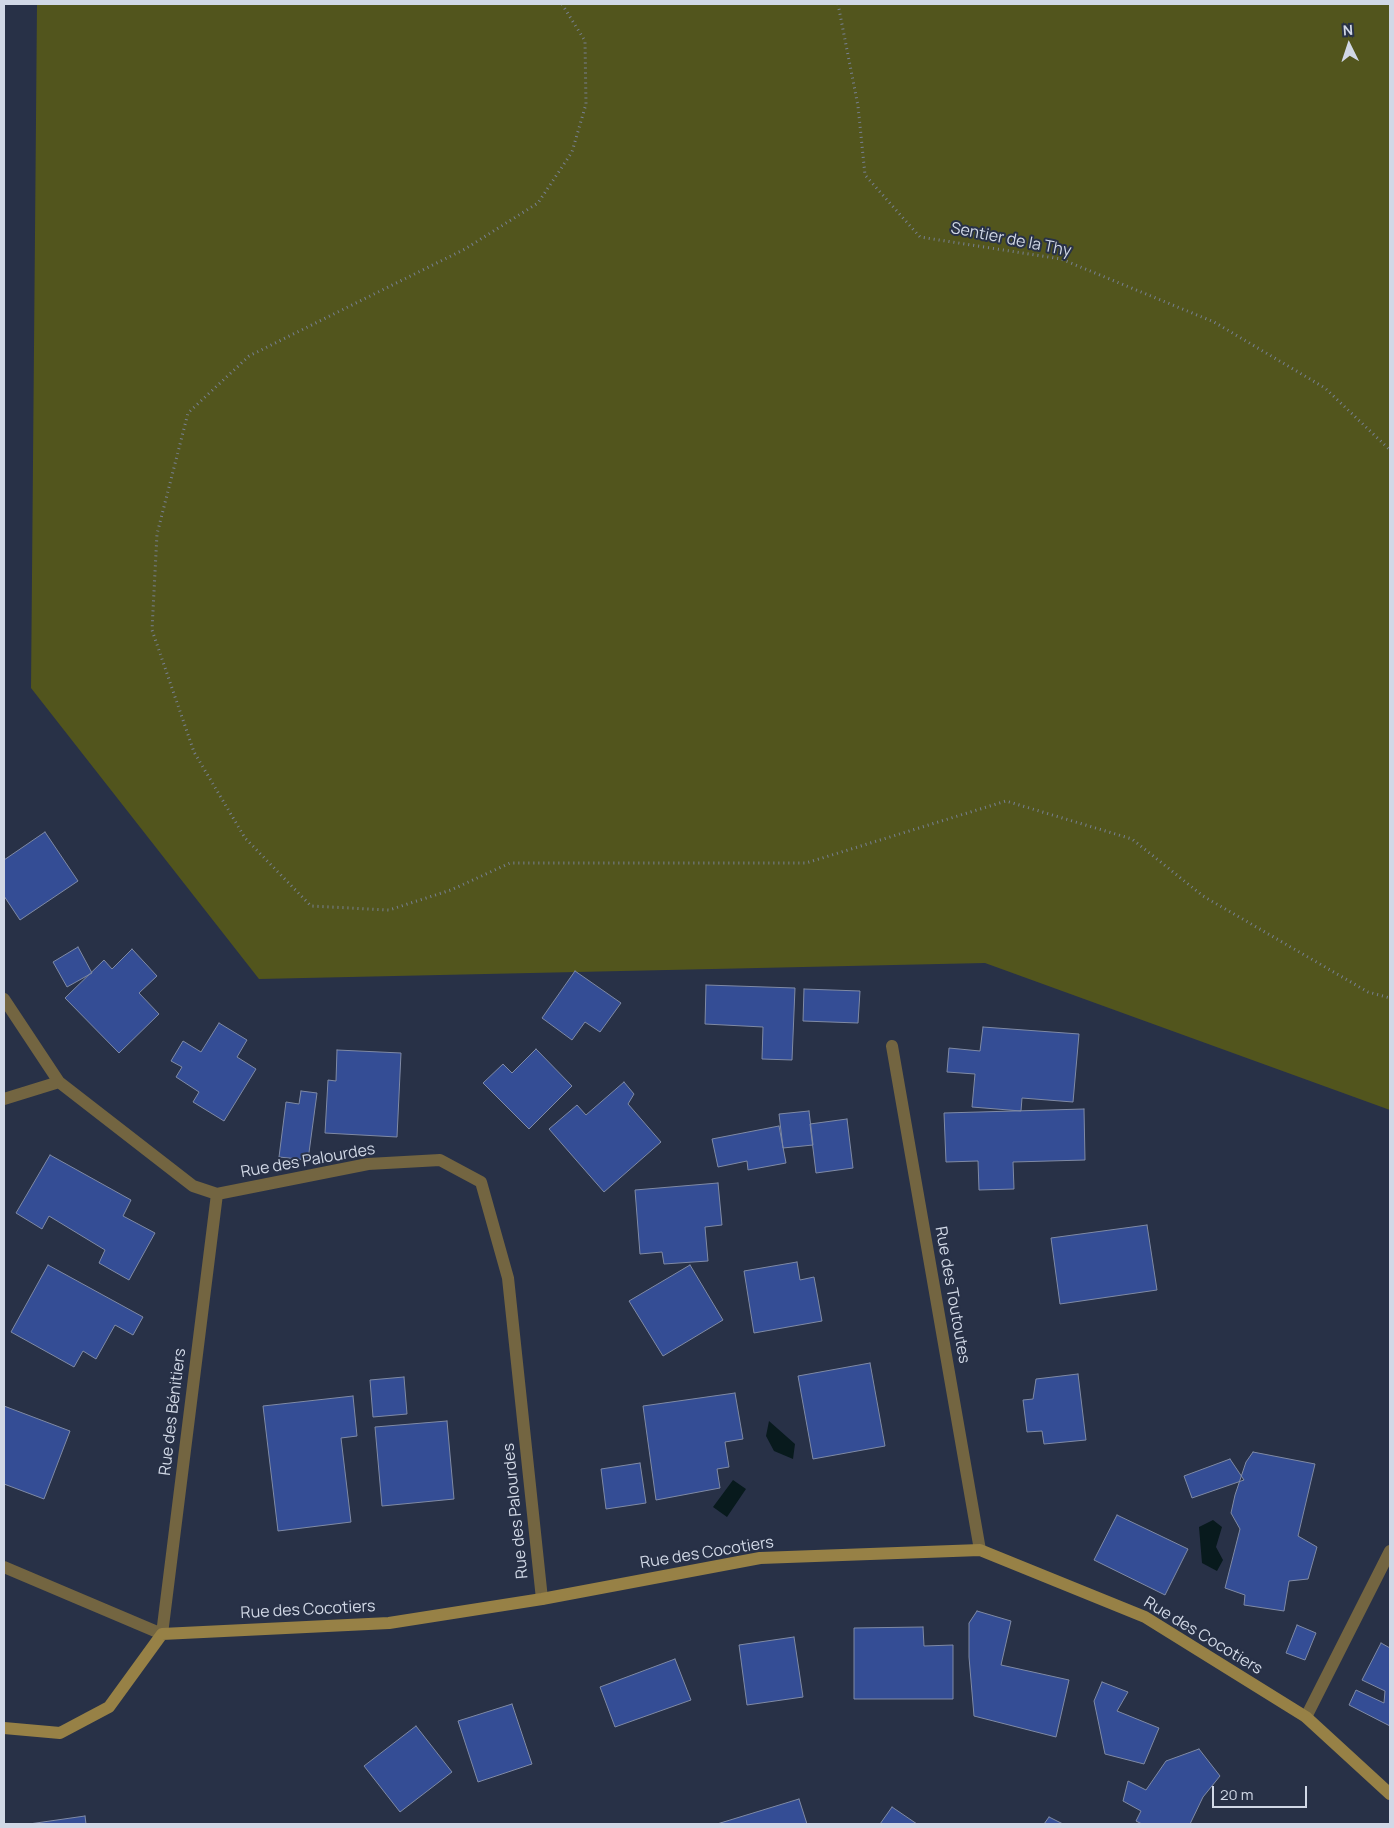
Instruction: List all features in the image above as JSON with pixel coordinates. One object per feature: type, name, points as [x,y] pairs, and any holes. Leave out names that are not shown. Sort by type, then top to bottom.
[{"type":"street","name":"Rue des Palourdes","points":[[4,999],[59,1082],[193,1186],[217,1194],[368,1164],[440,1160],[481,1182],[508,1278],[542,1599]]},
{"type":"street","name":"Rue des Toutoutes","points":[[892,1046],[980,1550]]},
{"type":"street","points":[[4,1099],[59,1082]]},
{"type":"street","name":"Rue des Bénitiers","points":[[162,1634],[217,1194]]},
{"type":"street","name":"Rue des Cocotiers","points":[[4,1567],[162,1634],[389,1622],[542,1599],[760,1558],[980,1550],[1145,1617],[1306,1717],[1390,1794]]},
{"type":"street","points":[[1306,1717],[1390,1551]]},
{"type":"street","points":[[4,1728],[60,1733],[108,1707],[162,1634]]},
{"type":"path","points":[[562,4],[585,41],[586,104],[572,152],[538,203],[465,249],[341,308],[248,356],[188,413],[157,534],[152,630],[194,752],[245,838],[311,906],[389,910],[450,890],[510,863],[806,863],[1006,801],[1132,839],[1203,896],[1368,992],[1390,998]]},
{"type":"path","name":"Sentier de la Thy","points":[[838,4],[858,106],[865,176],[920,236],[1061,259],[1214,322],[1325,388],[1390,450]]},
{"type":"green space","points":[[37,4],[1390,4],[1390,1110],[985,963],[259,979],[31,688]]},
{"type":"shaded area","points":[[769,1421],[795,1444],[793,1459],[774,1451],[766,1436]]},
{"type":"shaded area","points":[[733,1480],[746,1489],[727,1517],[713,1507]]},
{"type":"shaded area","points":[[1213,1520],[1222,1527],[1216,1547],[1223,1560],[1217,1571],[1202,1563],[1199,1527]]},
{"type":"building","points":[[45,832],[78,881],[20,920],[4,896],[4,860]]},
{"type":"building","points":[[78,947],[92,973],[67,987],[53,962]]},
{"type":"building","points":[[132,949],[157,976],[139,993],[159,1014],[119,1053],[65,998],[104,960],[112,969]]},
{"type":"building","points":[[575,971],[621,1003],[600,1032],[585,1022],[572,1040],[542,1018]]},
{"type":"building","points":[[706,985],[795,988],[792,1060],[762,1059],[763,1027],[705,1024]]},
{"type":"building","points":[[804,989],[860,991],[858,1023],[803,1021]]},
{"type":"building","points":[[219,1023],[247,1040],[237,1057],[256,1069],[224,1121],[193,1102],[199,1092],[176,1077],[182,1067],[171,1061],[183,1041],[201,1052]]},
{"type":"building","points":[[983,1027],[1079,1034],[1073,1102],[1022,1098],[1021,1111],[972,1107],[975,1074],[947,1072],[949,1048],[980,1051]]},
{"type":"building","points":[[536,1049],[572,1086],[529,1129],[483,1083],[503,1064],[512,1073]]},
{"type":"building","points":[[337,1050],[401,1053],[397,1137],[325,1133],[328,1080],[336,1081]]},
{"type":"building","points":[[624,1082],[634,1094],[628,1104],[661,1142],[604,1192],[549,1129],[577,1105],[586,1115]]},
{"type":"building","points":[[301,1091],[317,1093],[308,1160],[279,1157],[286,1102],[299,1104]]},
{"type":"building","points":[[1084,1109],[1085,1160],[1013,1162],[1014,1189],[979,1190],[978,1161],[946,1162],[944,1113]]},
{"type":"building","points":[[809,1111],[813,1145],[783,1148],[779,1114]]},
{"type":"building","points":[[847,1119],[853,1168],[816,1173],[810,1124]]},
{"type":"building","points":[[779,1126],[786,1163],[748,1170],[747,1161],[718,1167],[712,1139]]},
{"type":"building","points":[[50,1155],[131,1200],[123,1216],[155,1233],[129,1280],[99,1263],[105,1250],[49,1216],[42,1229],[16,1213]]},
{"type":"building","points":[[718,1183],[722,1225],[705,1227],[708,1261],[664,1264],[662,1252],[640,1254],[635,1190]]},
{"type":"building","points":[[1147,1225],[1157,1290],[1060,1304],[1051,1238]]},
{"type":"building","points":[[797,1262],[800,1280],[814,1277],[822,1321],[754,1333],[744,1271]]},
{"type":"building","points":[[48,1265],[143,1317],[133,1335],[115,1325],[96,1359],[83,1351],[74,1367],[11,1332]]},
{"type":"building","points":[[690,1265],[723,1320],[663,1356],[629,1301]]},
{"type":"building","points":[[870,1363],[885,1446],[813,1459],[798,1376]]},
{"type":"building","points":[[1078,1374],[1086,1440],[1044,1444],[1042,1431],[1027,1432],[1023,1400],[1033,1399],[1036,1379]]},
{"type":"building","points":[[404,1377],[407,1414],[373,1417],[370,1380]]},
{"type":"building","points":[[735,1393],[743,1439],[725,1442],[729,1467],[717,1469],[720,1488],[656,1500],[643,1406]]},
{"type":"building","points":[[353,1396],[357,1436],[341,1438],[351,1522],[278,1531],[263,1406]]},
{"type":"building","points":[[4,1406],[70,1431],[44,1499],[4,1484]]},
{"type":"building","points":[[447,1421],[454,1499],[382,1506],[375,1427]]},
{"type":"building","points":[[1253,1452],[1315,1464],[1298,1536],[1317,1547],[1308,1579],[1289,1581],[1284,1611],[1244,1605],[1245,1595],[1225,1588],[1240,1529],[1231,1513],[1246,1462]]},
{"type":"building","points":[[1230,1459],[1244,1480],[1192,1498],[1184,1476]]},
{"type":"building","points":[[640,1463],[646,1503],[606,1509],[601,1469]]},
{"type":"building","points":[[1117,1515],[1188,1549],[1165,1595],[1094,1560]]},
{"type":"building","points":[[977,1611],[1011,1621],[1001,1665],[1069,1680],[1056,1737],[974,1716],[969,1657],[969,1623]]},
{"type":"building","points":[[1297,1625],[1316,1633],[1305,1660],[1286,1653]]},
{"type":"building","points":[[923,1627],[924,1646],[953,1645],[953,1699],[854,1699],[854,1628]]},
{"type":"building","points":[[794,1637],[803,1697],[747,1705],[739,1645]]},
{"type":"building","points":[[1381,1643],[1390,1648],[1390,1726],[1349,1705],[1356,1690],[1384,1703],[1385,1691],[1362,1680]]},
{"type":"building","points":[[675,1659],[691,1700],[615,1727],[600,1687]]},
{"type":"building","points":[[1102,1682],[1128,1692],[1117,1711],[1159,1728],[1144,1764],[1105,1754],[1094,1701]]},
{"type":"building","points":[[512,1704],[532,1764],[478,1782],[458,1721]]},
{"type":"building","points":[[416,1726],[452,1772],[400,1812],[364,1766]]},
{"type":"building","points":[[1199,1749],[1220,1776],[1203,1797],[1190,1824],[1142,1824],[1136,1821],[1141,1811],[1123,1801],[1128,1781],[1146,1790],[1166,1761]]},
{"type":"building","points":[[799,1799],[807,1824],[717,1824]]},
{"type":"building","points":[[892,1807],[917,1824],[880,1824]]},
{"type":"building","points":[[85,1816],[86,1824],[29,1824]]},
{"type":"building","points":[[1049,1817],[1063,1824],[1044,1824]]}]
